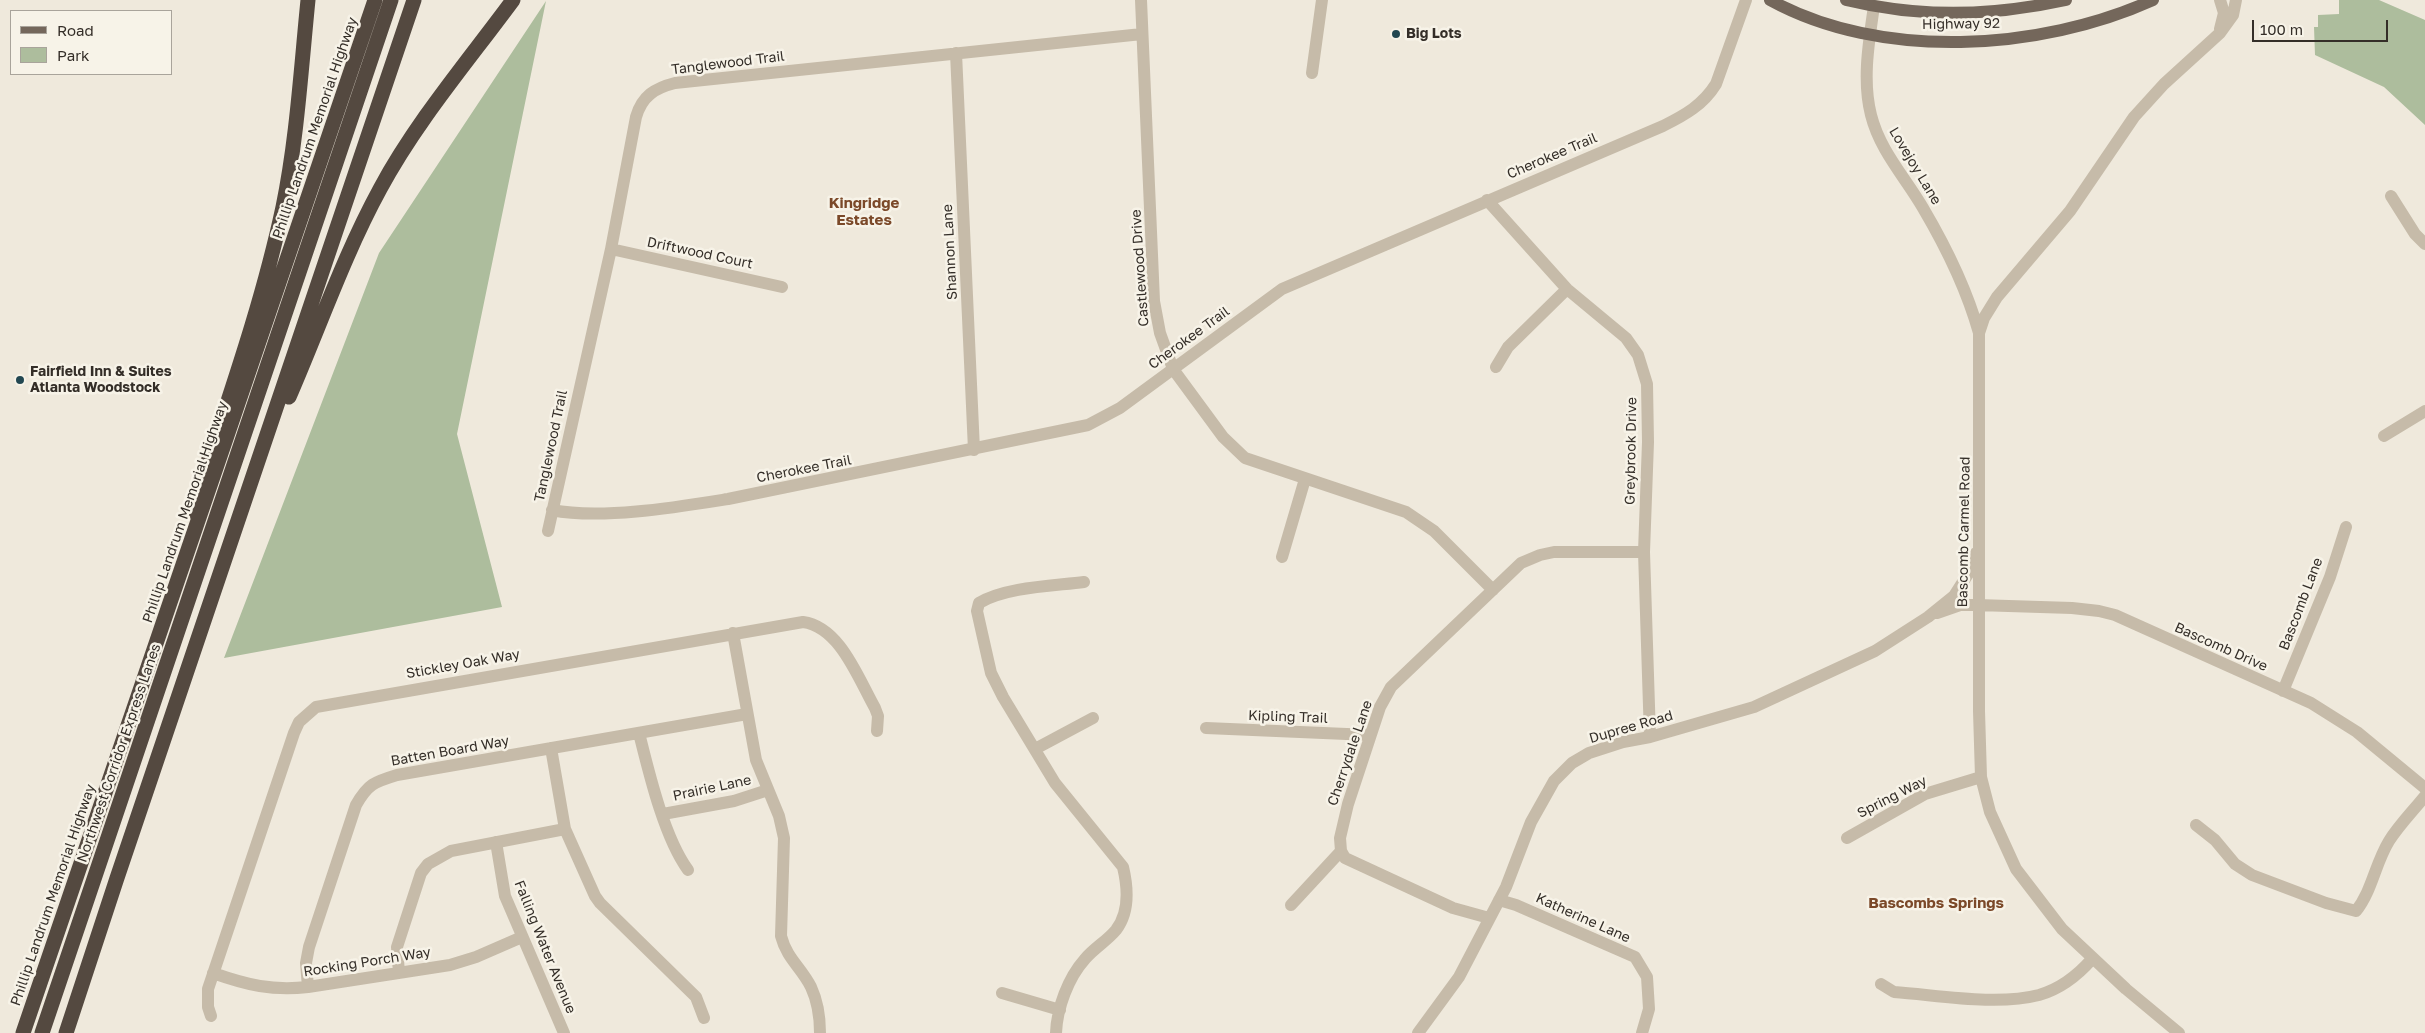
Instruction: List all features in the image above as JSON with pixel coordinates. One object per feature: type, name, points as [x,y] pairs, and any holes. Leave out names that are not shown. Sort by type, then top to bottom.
[{"type":"highway","points":[[165,621],[166,596],[255,313],[277,231],[291,156],[308,0]]},
{"type":"highway","name":"Phillip Landrum Memorial Highway","points":[[23,1033],[165,621],[375,0]]},
{"type":"highway","name":"Northwest Corridor Express Lanes","points":[[42,1033],[391,0]]},
{"type":"highway","points":[[66,1033],[116,878],[414,0]]},
{"type":"highway","points":[[242,510],[359,232],[380,189],[403,150],[513,0]]},
{"type":"main road","name":"Highway 92","points":[[1770,0],[1820,22],[1870,34],[1956,42],[2013,38],[2097,21],[2153,0]]},
{"type":"main road","name":"Highway 92","points":[[1846,0],[1874,6],[1929,12],[1982,12],[2039,6],[2066,0]]},
{"type":"street","name":"Castlewood Drive","points":[[1140,0],[1154,301],[1160,332],[1173,369],[1223,437],[1245,458],[1390,506],[1420,520],[1447,542],[1494,590]]},
{"type":"street","points":[[1312,73],[1322,0]]},
{"type":"street","name":"Cherokee Trail","points":[[552,510],[574,513],[603,512],[699,504],[974,450],[1088,425],[1120,408],[1282,289],[1662,126],[1690,112],[1702,103],[1716,84],[1746,0]]},
{"type":"street","name":"Bascomb Carmel Road","points":[[2213,39],[2222,22],[2224,12],[2220,0]]},
{"type":"street","name":"Bascomb Carmel Road","points":[[2179,1033],[2092,959],[2062,929],[2016,869],[1990,812],[1981,777],[1977,600],[1980,543],[1979,333],[1984,318],[1997,297],[2070,211],[2134,117],[2164,84],[2228,23],[2236,0]]},
{"type":"street","name":"Lovejoy Lane","points":[[1874,6],[1870,34],[1867,97],[1877,132],[1940,240],[1972,308],[1979,333]]},
{"type":"street","name":"Tanglewood Trail","points":[[548,531],[611,249],[636,117],[639,106],[654,90],[664,86],[690,82],[1142,34]]},
{"type":"street","name":"Shannon Lane","points":[[956,53],[974,450]]},
{"type":"street","points":[[2392,196],[2416,234],[2425,244]]},
{"type":"street","name":"Greybrook Drive","points":[[1487,200],[1567,289],[1626,338],[1638,355],[1646,384],[1648,442],[1644,552],[1650,737]]},
{"type":"street","name":"Driftwood Court","points":[[611,249],[782,287]]},
{"type":"street","points":[[1496,367],[1508,347],[1567,289]]},
{"type":"street","points":[[2384,436],[2425,411]]},
{"type":"street","points":[[1282,557],[1305,479]]},
{"type":"street","name":"Bascomb Lane","points":[[2282,691],[2330,576],[2346,527]]},
{"type":"street","name":"Dupree Road","points":[[1418,1033],[1459,977],[1488,918],[1506,888],[1531,822],[1554,781],[1572,763],[1589,753],[1623,742],[1650,737],[1754,707],[1875,651],[1928,617],[1954,596],[1968,574],[1980,543]]},
{"type":"street","name":"Cherrydale Lane","points":[[1341,851],[1340,838],[1348,804],[1380,707],[1391,687],[1521,564],[1540,555],[1571,551],[1644,552]]},
{"type":"street","points":[[1056,1033],[1060,1010],[1072,978],[1084,960],[1116,929],[1124,915],[1127,900],[1126,883],[1122,867],[1112,851],[1061,790],[991,673],[977,611],[979,603],[987,599],[1024,590],[1084,582]]},
{"type":"street","points":[[1954,596],[1966,592],[1977,600]]},
{"type":"street","name":"Dupree Road","points":[[1928,617],[1977,600]]},
{"type":"street","name":"Bascomb Drive","points":[[1977,600],[2099,610],[2114,615],[2312,703],[2357,732],[2425,788]]},
{"type":"street","name":"Stickley Oak Way","points":[[211,1016],[207,997],[213,973],[294,733],[299,722],[316,706],[803,622],[815,623],[825,629],[839,645],[875,708],[878,716],[877,731]]},
{"type":"street","points":[[734,633],[756,760],[779,816],[784,838],[782,936],[785,950],[810,986],[820,1011],[820,1033]]},
{"type":"street","name":"Batten Board Way","points":[[308,987],[306,963],[309,947],[356,805],[365,790],[374,782],[397,775],[747,714]]},
{"type":"street","points":[[1035,749],[1092,718]]},
{"type":"street","name":"Kipling Trail","points":[[1206,728],[1370,735]]},
{"type":"street","points":[[639,733],[651,782],[678,855],[688,870]]},
{"type":"street","points":[[551,748],[565,829],[600,903],[696,997],[704,1018]]},
{"type":"street","name":"Spring Way","points":[[1847,838],[1925,794],[1981,777]]},
{"type":"street","name":"Prairie Lane","points":[[663,814],[734,801],[768,790]]},
{"type":"street","points":[[2196,825],[2215,840],[2236,864],[2252,875],[2318,900],[2356,911],[2366,898],[2371,879],[2389,841],[2425,796]]},
{"type":"street","points":[[399,973],[397,947],[422,873],[428,864],[451,850],[565,829]]},
{"type":"street","name":"Falling Water Avenue","points":[[496,842],[505,896],[564,1033]]},
{"type":"street","points":[[1291,905],[1341,851],[1345,858],[1453,908],[1488,918]]},
{"type":"street","name":"Katherine Lane","points":[[1499,900],[1516,905],[1635,957],[1647,977],[1649,1009],[1642,1033]]},
{"type":"street","name":"Rocking Porch Way","points":[[213,973],[257,987],[290,989],[308,987],[463,962],[522,937]]},
{"type":"street","points":[[1881,984],[1894,992],[1988,999],[2022,997],[2040,994],[2060,985],[2080,972],[2092,959]]},
{"type":"street","points":[[1002,993],[1060,1010]]},
{"type":"green space","points":[[2339,0],[2379,0],[2425,20],[2425,125],[2384,87],[2315,55],[2314,27],[2318,27],[2318,15],[2339,14]]},
{"type":"green space","points":[[546,1],[457,434],[502,607],[224,658],[379,253]]},
{"type":"place","name":"Big Lots","points":[[1396,34]]},
{"type":"place","name":"Fairfield Inn & Suites Atlanta Woodstock","points":[[20,380]]},
{"type":"district","name":"Kingridge Estates","points":[[864,212]]},
{"type":"district","name":"Bascombs Springs","points":[[1936,903]]}]
